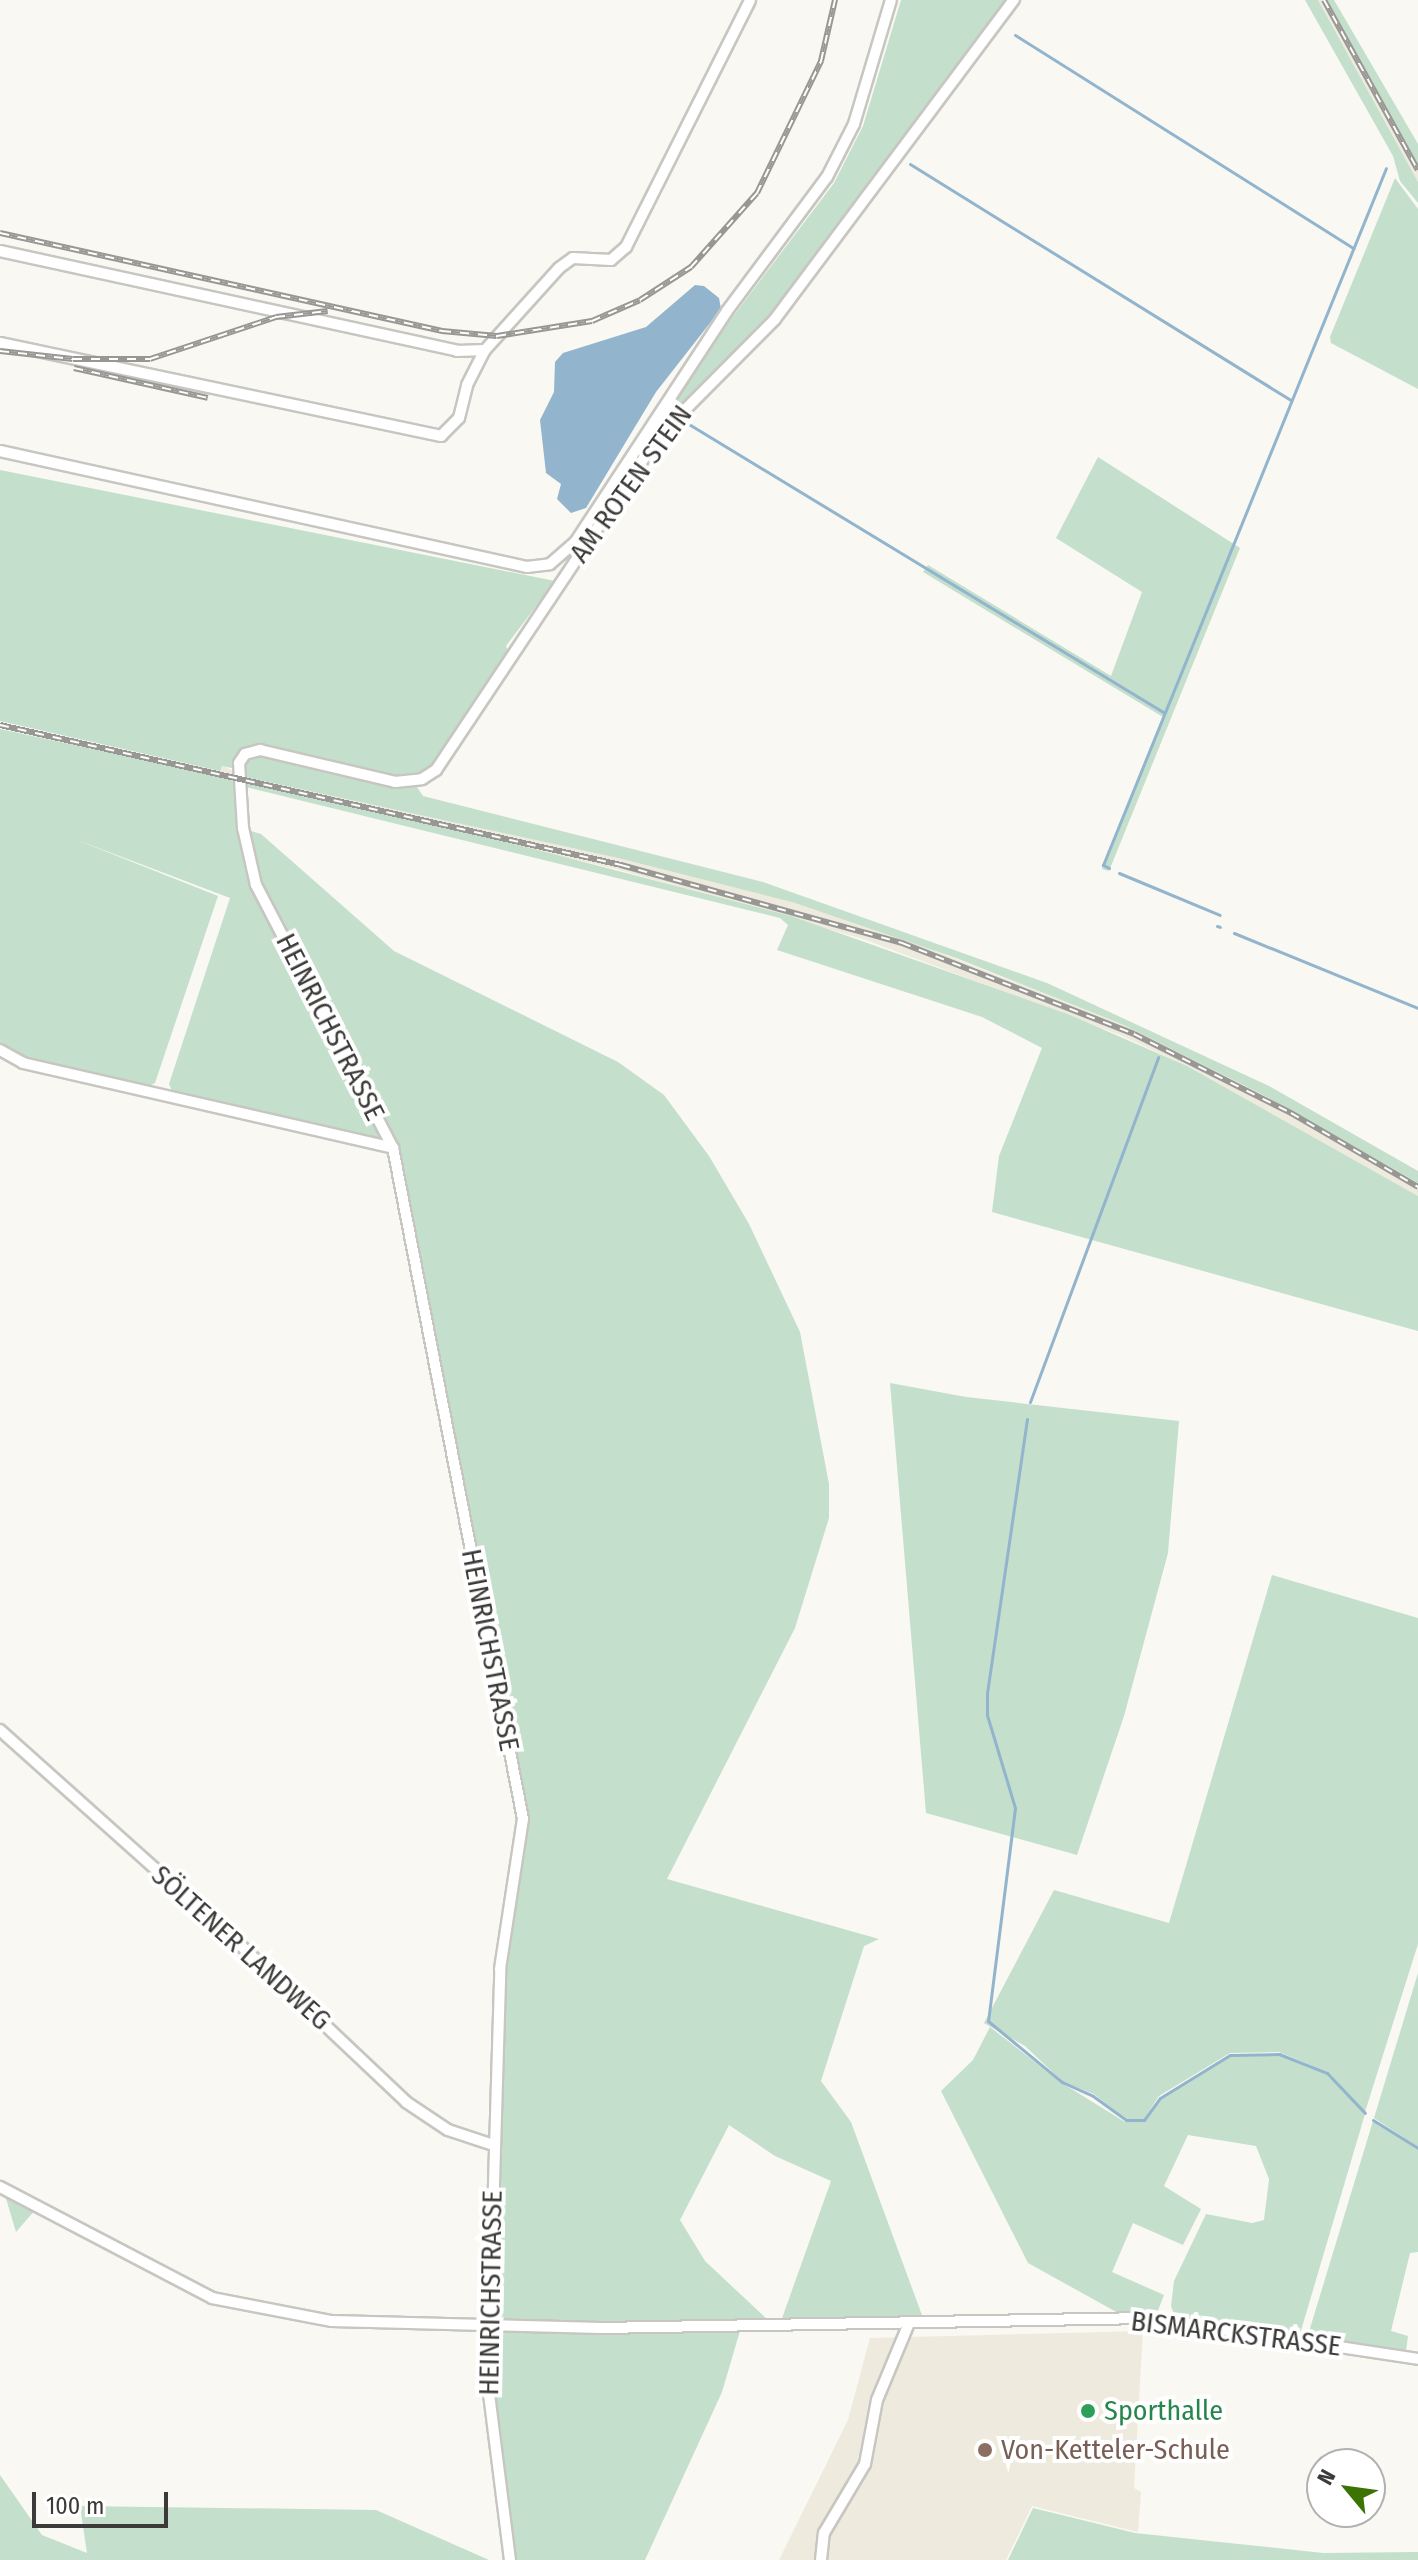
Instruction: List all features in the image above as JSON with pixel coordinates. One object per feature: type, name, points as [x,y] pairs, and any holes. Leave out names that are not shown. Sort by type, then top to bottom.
[{"type":"street","points":[[0,343],[441,436],[454,426],[471,377],[485,350],[559,268],[573,258],[611,260],[626,247],[750,0]]},
{"type":"street","points":[[0,451],[527,567],[550,564],[576,541],[727,311],[827,177],[854,124],[891,0]]},
{"type":"street","name":"AM ROTEN STEIN","points":[[239,778],[242,756],[260,750],[395,782],[422,779],[436,770],[658,437],[775,319],[1014,0]]},
{"type":"street","points":[[0,251],[457,351],[485,350]]},
{"type":"street","points":[[457,351],[471,377]]},
{"type":"street","name":"HEINRICHSTRASSE","points":[[239,778],[256,885],[393,1148],[523,1819],[500,1969],[493,2145],[489,2416],[510,2560]]},
{"type":"street","points":[[0,1050],[52,1070],[393,1148]]},
{"type":"street","name":"SÖLTENER LANDWEG","points":[[0,1730],[259,1962],[406,2102],[448,2130],[493,2145]]},
{"type":"street","name":"BISMARCKSTRASSE","points":[[0,2187],[212,2298],[332,2321],[490,2327],[1148,2318],[1418,2359]]},
{"type":"street","points":[[821,2560],[824,2533],[865,2464],[877,2400],[909,2323]]},
{"type":"shaded area","points":[[1318,0],[1327,0],[1418,165],[1418,182]]},
{"type":"shaded area","points":[[0,723],[219,771],[221,765],[245,777],[618,858],[795,903],[910,941],[1124,1025],[1192,1058],[1418,1183],[1418,1196],[1187,1066],[1120,1035],[863,939],[616,869],[0,728]]},
{"type":"shaded area","name":"Von-Ketteler-Schule","points":[[1143,2331],[1134,2488],[1141,2492],[1138,2532],[1032,2506],[1006,2560],[779,2560],[848,2420],[870,2338]]},
{"type":"green space","points":[[901,0],[1008,0],[767,323],[661,428],[657,424],[731,319],[834,183],[863,126]]},
{"type":"green space","points":[[1305,0],[1318,0],[1418,182],[1418,203],[1400,181],[1393,156]]},
{"type":"green space","points":[[1327,0],[1334,0],[1418,144],[1418,165]]},
{"type":"green space","points":[[1395,178],[1418,209],[1418,389],[1331,343],[1330,337]]},
{"type":"green space","points":[[1098,457],[1240,548],[1109,871],[1102,869],[1163,717],[923,572],[928,565],[1111,676],[1142,592],[1056,538]]},
{"type":"green space","points":[[0,470],[555,581],[506,646],[509,653],[426,775],[413,781],[423,796],[763,882],[1047,983],[1269,1086],[1418,1171],[1418,1183],[1263,1095],[1124,1025],[956,958],[795,903],[618,858],[245,777],[246,771],[222,766],[220,771],[0,721]]},
{"type":"green space","points":[[0,729],[233,779],[240,828],[261,834],[394,951],[618,1062],[664,1095],[709,1156],[749,1224],[800,1332],[829,1484],[829,1518],[795,1628],[667,1879],[879,1939],[864,1946],[821,2081],[851,2122],[923,2318],[781,2321],[831,2181],[775,2156],[729,2125],[680,2220],[705,2261],[770,2322],[742,2324],[722,2392],[645,2560],[513,2560],[491,2416],[492,2331],[599,2330],[492,2324],[506,1971],[526,1815],[397,1144],[173,1093],[169,1084],[230,898],[72,838],[218,896],[155,1083],[147,1087],[27,1059],[0,1043]]},
{"type":"green space","points":[[245,782],[488,837],[791,916],[1070,1015],[1187,1066],[1418,1196],[1418,1331],[992,1212],[999,1156],[1042,1048],[982,1017],[777,950],[788,925],[780,918],[246,787]]},
{"type":"green space","points":[[890,1383],[966,1397],[1179,1421],[1168,1553],[1124,1716],[1077,1855],[926,1813]]},
{"type":"green space","points":[[1272,1575],[1418,1618],[1418,1944],[1365,2112],[1327,2072],[1279,2052],[1230,2053],[1159,2096],[1144,2119],[1126,2120],[1094,2094],[1063,2082],[1025,2046],[984,2023],[1054,1890],[1169,1923]]},
{"type":"green space","points":[[1418,1973],[1418,2147],[1374,2118]]},
{"type":"green space","points":[[990,2027],[1062,2083],[1125,2122],[1145,2121],[1160,2099],[1229,2056],[1278,2054],[1326,2074],[1365,2114],[1300,2334],[1174,2314],[1171,2306],[1174,2281],[1206,2214],[1252,2223],[1264,2220],[1269,2179],[1256,2146],[1188,2135],[1164,2186],[1201,2209],[1183,2245],[1133,2223],[1112,2272],[1164,2295],[1157,2313],[1120,2314],[1028,2263],[941,2091],[973,2060]]},
{"type":"green space","points":[[1373,2121],[1418,2149],[1418,2252],[1410,2253],[1391,2331],[1408,2336],[1406,2351],[1418,2355],[1308,2335]]},
{"type":"green space","points":[[0,2190],[36,2209],[16,2232],[5,2195]]},
{"type":"green space","points":[[0,2475],[42,2535],[87,2553],[80,2506],[376,2510],[489,2560],[0,2560]]},
{"type":"green space","points":[[1033,2508],[1135,2533],[1323,2553],[1418,2552],[1418,2560],[1008,2560]]},
{"type":"water","points":[[695,285],[704,286],[719,298],[721,309],[656,392],[586,508],[571,513],[557,499],[561,484],[546,473],[540,420],[554,392],[555,362],[563,353],[646,327]]},
{"type":"waterway","points":[[1015,35],[1353,248]]},
{"type":"waterway","points":[[910,164],[1291,400]]},
{"type":"waterway","points":[[1109,868],[1103,865],[1386,168]]},
{"type":"waterway","points":[[687,423],[1163,712]]},
{"type":"waterway","points":[[1119,873],[1220,915]]},
{"type":"waterway","points":[[1234,933],[1418,1008]]},
{"type":"waterway","points":[[1030,1402],[1158,1057]]},
{"type":"waterway","points":[[1027,1419],[987,1693],[987,1715],[1015,1808],[988,2021],[1062,2082],[1093,2096],[1126,2120],[1144,2120],[1160,2098],[1230,2055],[1279,2054],[1327,2073],[1365,2113]]},
{"type":"waterway","points":[[1373,2120],[1418,2148]]},
{"type":"railway","points":[[0,233],[442,331],[497,336],[592,321],[640,300],[691,267],[757,193],[821,61],[835,0]]},
{"type":"railway","points":[[1324,0],[1418,170]]},
{"type":"railway","points":[[0,351],[73,359],[150,359],[276,317],[328,311]]},
{"type":"railway","points":[[74,368],[208,398]]},
{"type":"railway","points":[[0,725],[621,865],[902,943],[1134,1034],[1291,1113],[1418,1187]]},
{"type":"place","name":"Sporthalle","points":[[1088,2411]]},
{"type":"place","name":"Von-Ketteler-Schule","points":[[985,2450]]}]
